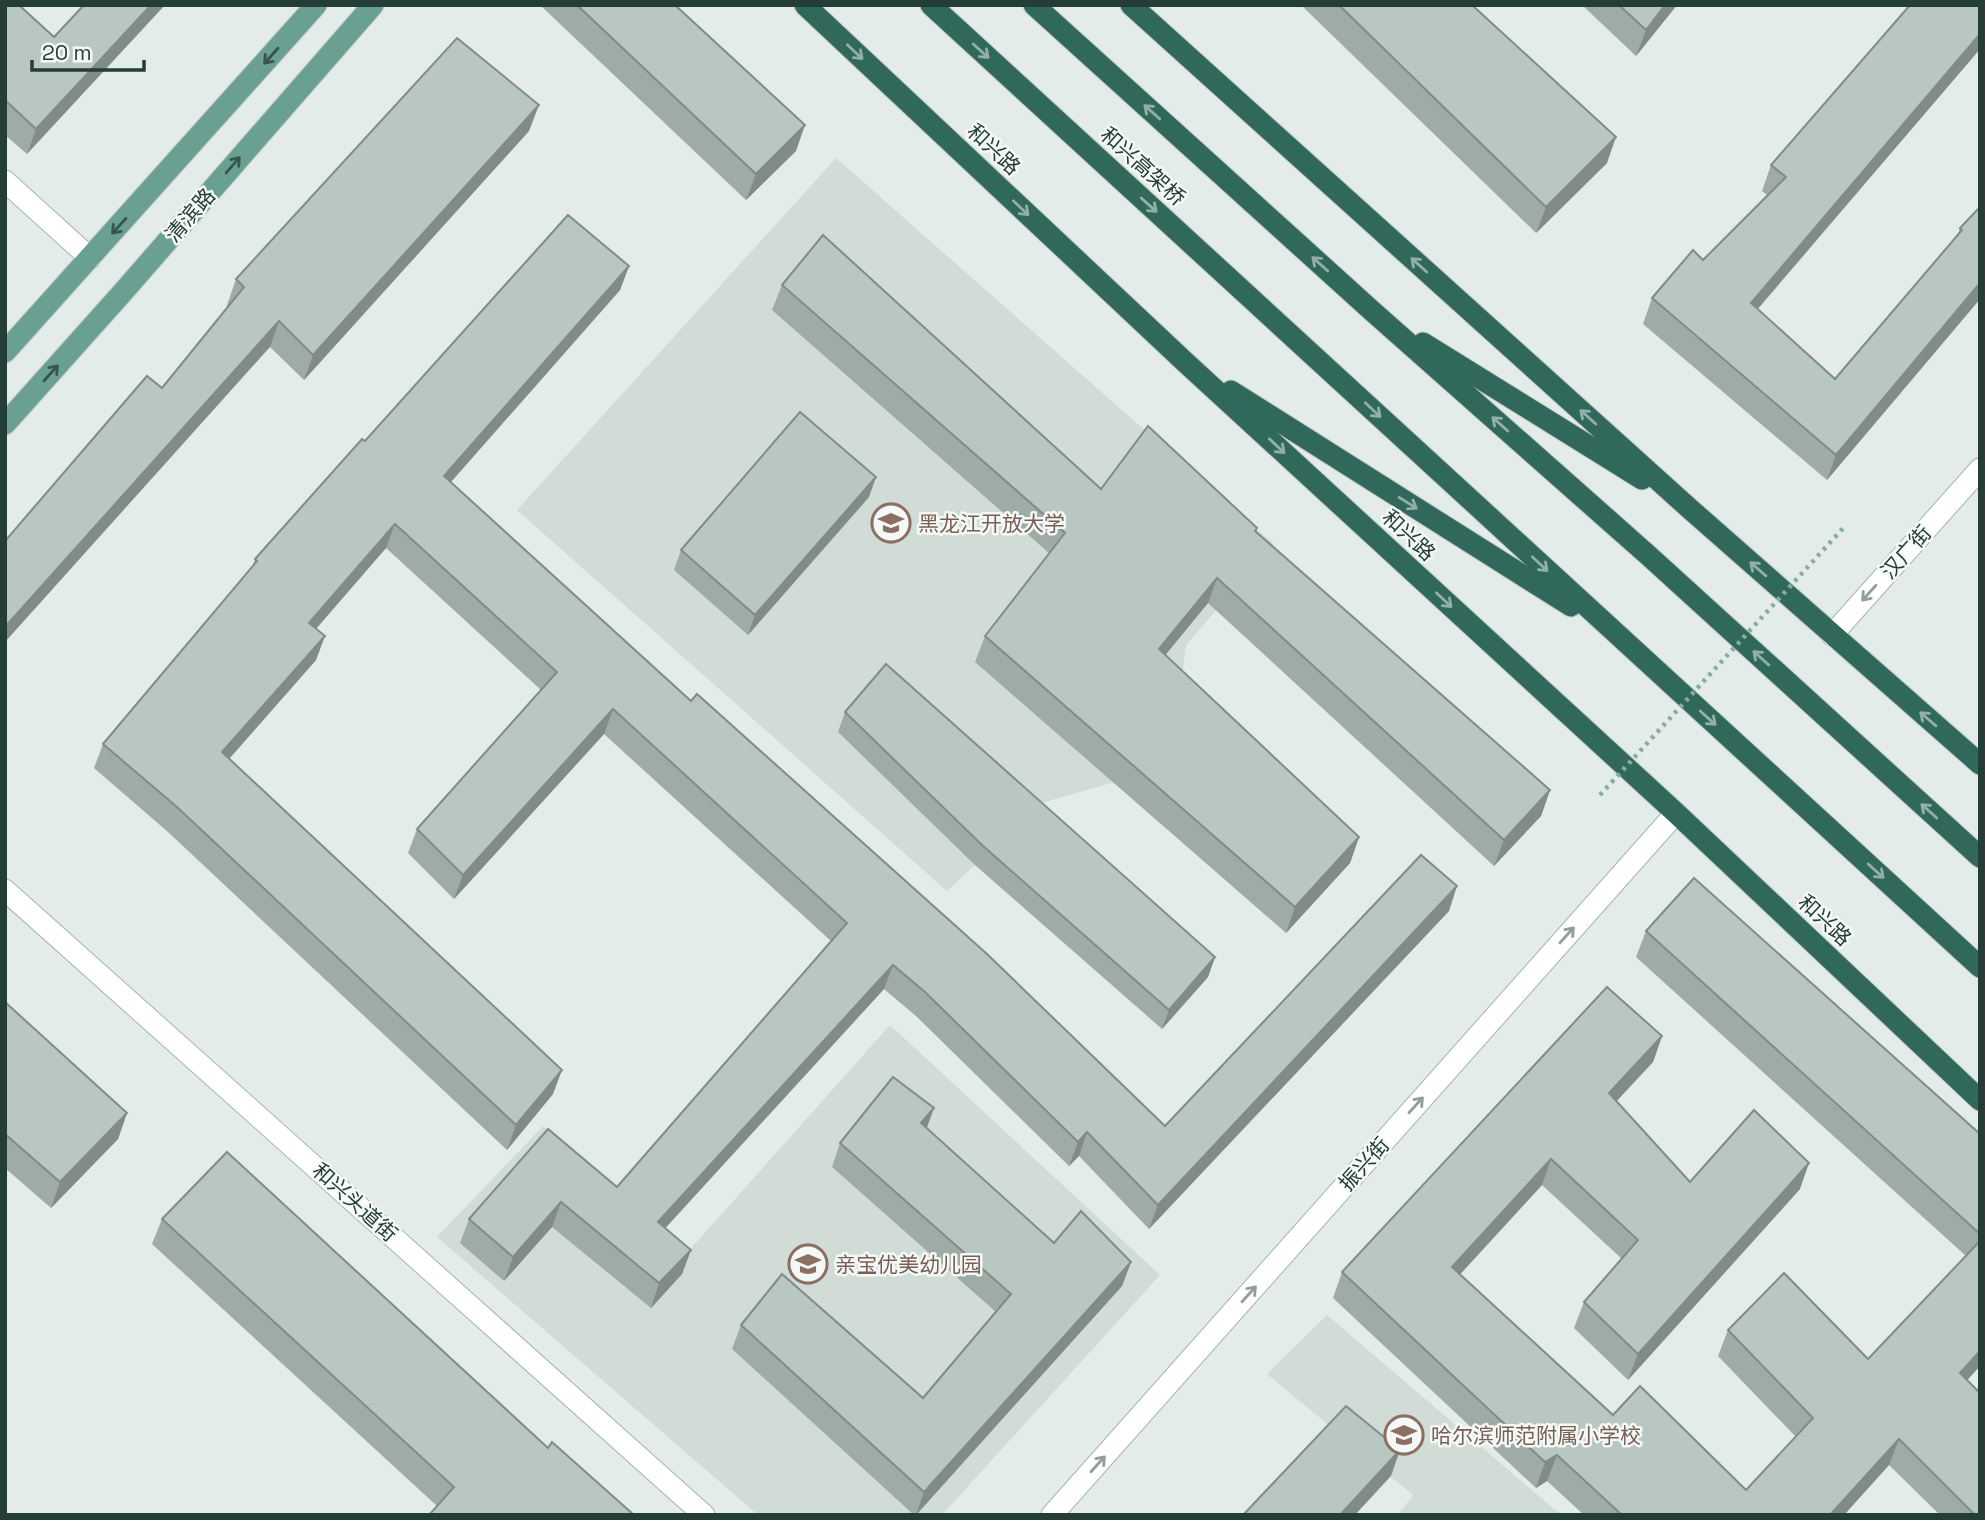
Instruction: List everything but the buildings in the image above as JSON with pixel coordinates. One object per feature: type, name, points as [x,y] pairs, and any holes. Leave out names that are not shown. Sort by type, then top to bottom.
[{"type":"highway","name":"和兴路","points":[[805,5],[1185,362],[1676,813],[1980,1100]]},
{"type":"highway","name":"和兴高架桥","points":[[931,5],[1618,636]]},
{"type":"highway","points":[[1034,5],[1371,310],[1649,556],[1980,857]]},
{"type":"highway","points":[[1131,5],[1690,509],[1980,764]]},
{"type":"highway","points":[[1371,310],[1690,509]]},
{"type":"highway","points":[[1185,362],[1618,636],[1980,967]]},
{"type":"main road","points":[[5,352],[316,5]]},
{"type":"main road","name":"清滨路","points":[[5,424],[373,5]]},
{"type":"street","points":[[5,181],[90,258]]},
{"type":"street","name":"汉广街","points":[[1832,635],[1980,469]]},
{"type":"street","name":"振兴街","points":[[1052,1515],[1676,813]]},
{"type":"street","name":"和兴头道街","points":[[5,890],[704,1515]]},
{"type":"path","points":[[1600,795],[1846,525]]},
{"type":"shaded area","name":"黑龙江开放大学","points":[[836,158],[1274,544],[1186,645],[1179,703],[1115,782],[1020,809],[975,865],[947,891],[517,510]]},
{"type":"shaded area","name":"亲宝优美幼儿园","points":[[890,1025],[1160,1275],[942,1515],[758,1515],[437,1237],[543,1126],[686,1254]]},
{"type":"shaded area","name":"哈尔滨师范附属小学校","points":[[1327,1315],[1561,1515],[1398,1515],[1413,1495],[1267,1374]]},
{"type":"place","name":"黑龙江开放大学","points":[[891,523]]},
{"type":"place","name":"亲宝优美幼儿园","points":[[808,1264]]},
{"type":"place","name":"哈尔滨师范附属小学校","points":[[1404,1435]]}]
